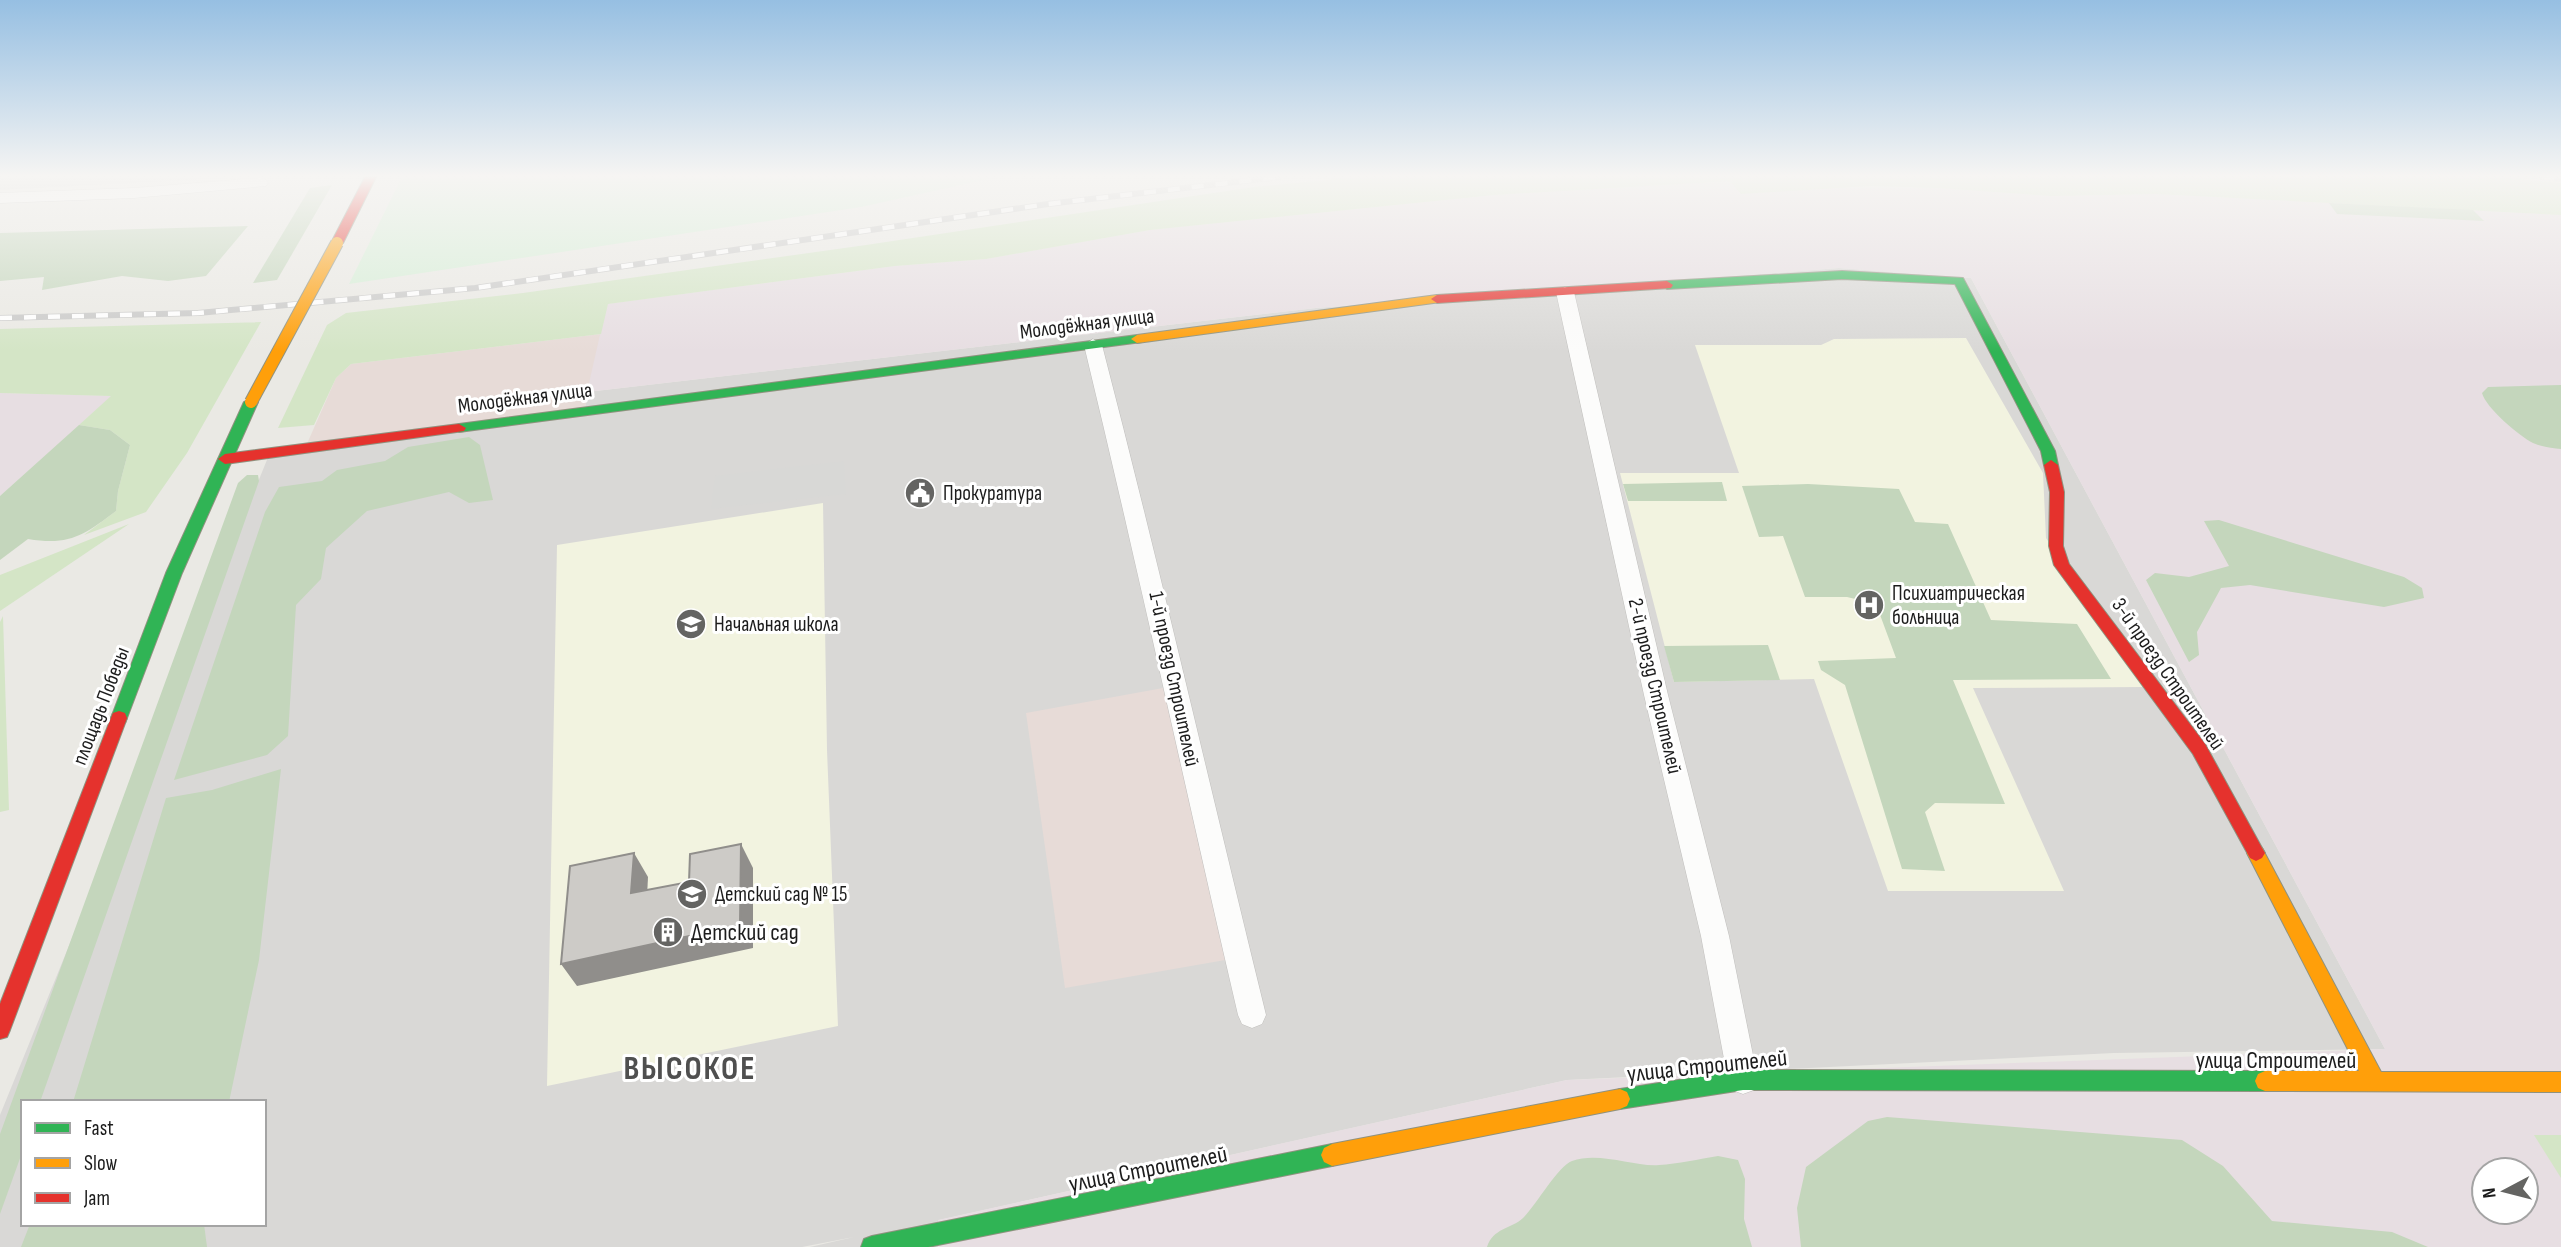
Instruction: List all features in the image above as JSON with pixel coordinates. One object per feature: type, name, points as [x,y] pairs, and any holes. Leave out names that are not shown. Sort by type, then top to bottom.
[{"type":"street","name":"площадь Победы","points":[[0,1030],[174,573],[251,402],[341,235]]},
{"type":"street","name":"Молодёжная улица","points":[[225,458],[1456,297],[1842,275],[1959,281]]},
{"type":"street","name":"3-й проезд Строителей","points":[[1959,281],[2048,451],[2057,492],[2056,546],[2062,565],[2199,749],[2376,1083]]},
{"type":"street","name":"2-й проезд Строителей","points":[[1565,292],[1656,695],[1715,936],[1743,1080]]},
{"type":"street","name":"1-й проезд Строителей","points":[[1093,345],[1150,572],[1175,695],[1252,1014]]},
{"type":"street","name":"улица Строителей","points":[[873,1247],[1585,1104],[1743,1080],[2561,1082]]},
{"type":"shaded area","points":[[0,235],[240,235],[206,276],[168,281],[122,276],[42,290],[44,277],[0,281]]},
{"type":"shaded area","points":[[282,235],[303,235],[277,280],[253,283]]},
{"type":"shaded area","points":[[373,235],[674,235],[349,284]]},
{"type":"shaded area","points":[[1121,235],[2561,235],[2561,1247],[938,1247],[938,1220],[1567,1080],[2385,1049],[1971,278],[1839,268],[1316,308],[587,392],[607,304],[895,266],[986,259]]},
{"type":"shaded area","points":[[1839,268],[1971,278],[2385,1049],[2114,1053],[1567,1080],[939,1220],[938,1247],[810,1247],[854,1237],[802,1247],[0,1247],[0,1115],[271,450],[585,408],[587,392],[1316,308]]},
{"type":"shaded area","points":[[601,334],[585,408],[306,446],[336,378],[351,364]]},
{"type":"shaded area","name":"Психиатрическая больница","points":[[1966,338],[2043,473],[2046,538],[2143,687],[1973,688],[2064,891],[1888,891],[1814,679],[1674,682],[1620,473],[1739,473],[1695,345],[1821,345],[1834,339]]},
{"type":"shaded area","points":[[2561,385],[2561,449],[2536,444],[2527,439],[2496,414],[2482,393],[2488,387]]},
{"type":"shaded area","points":[[0,393],[112,396],[0,496]]},
{"type":"shaded area","points":[[79,425],[110,430],[130,445],[118,491],[116,511],[76,537],[55,541],[28,539],[0,560],[0,496]]},
{"type":"shaded area","points":[[469,437],[480,445],[493,500],[469,503],[449,492],[367,511],[326,548],[321,579],[296,605],[288,736],[267,755],[174,780],[265,512],[279,487],[322,481],[337,470],[385,461],[408,447]]},
{"type":"shaded area","points":[[844,461],[846,494],[711,509],[715,476]]},
{"type":"shaded area","points":[[247,475],[258,475],[259,481],[41,1100],[21,1100],[21,1156],[0,1214],[0,1134],[238,483]]},
{"type":"shaded area","points":[[1722,482],[1727,501],[1628,501],[1623,484]]},
{"type":"shaded area","points":[[1808,484],[1899,489],[1915,522],[1948,524],[1991,620],[2077,624],[2111,679],[1953,680],[2005,804],[1935,803],[1925,812],[1945,871],[1902,869],[1845,685],[1821,670],[1818,661],[1896,658],[1876,604],[1847,597],[1805,597],[1783,536],[1759,537],[1742,486]]},
{"type":"shaded area","name":"Детский сад № 15","points":[[823,503],[827,750],[838,1026],[547,1086],[557,545]]},
{"type":"shaded area","points":[[2219,520],[2404,577],[2422,588],[2424,598],[2384,607],[2250,585],[2221,588],[2197,632],[2199,655],[2189,662],[2146,580],[2155,573],[2189,577],[2229,566],[2204,521]]},
{"type":"shaded area","points":[[1768,645],[1780,680],[1674,682],[1664,646]]},
{"type":"shaded area","points":[[1163,688],[1231,959],[1065,988],[1026,713]]},
{"type":"shaded area","points":[[281,769],[259,960],[229,1100],[74,1100],[166,798],[212,790]]},
{"type":"shaded area","points":[[1887,1117],[2182,1140],[2223,1166],[2272,1221],[2392,1232],[2428,1247],[1801,1247],[1797,1208],[1806,1167],[1868,1121]]},
{"type":"shaded area","points":[[1718,1156],[1738,1160],[1745,1179],[1744,1219],[1752,1247],[1487,1247],[1493,1236],[1523,1218],[1560,1170],[1572,1161],[1605,1158],[1659,1165]]},
{"type":"shaded area","points":[[29,1226],[204,1226],[207,1247],[21,1247]]},
{"type":"green space","points":[[932,235],[1121,235],[986,259],[895,266],[608,304],[601,334],[351,364],[336,378],[314,425],[278,428],[327,325],[346,313],[523,293]]},
{"type":"green space","points":[[261,322],[187,453],[146,512],[84,535],[116,511],[118,491],[130,445],[110,430],[79,425],[111,396],[0,393],[0,329]]},
{"type":"green space","points":[[129,524],[0,611],[0,575]]},
{"type":"green space","points":[[3,616],[9,810],[0,812],[0,622]]},
{"type":"green space","points":[[2534,1135],[2561,1135],[2561,1178]]},
{"type":"building","points":[[741,844],[740,925],[561,964],[570,866],[634,853],[631,893],[689,882],[690,854]]},
{"type":"railway","points":[[0,318],[198,313],[475,288],[835,235]]},
{"type":"traffic: fast","points":[[1667,285],[1842,275],[1959,281],[2048,451],[2051,465]]},
{"type":"traffic: fast","points":[[459,428],[1137,339]]},
{"type":"traffic: fast","points":[[119,718],[174,573],[251,402]]},
{"type":"traffic: fast","points":[[1620,1099],[1743,1080],[2265,1081]]},
{"type":"traffic: fast","points":[[872,1247],[1332,1155]]},
{"type":"traffic: slow","points":[[251,402],[337,243]]},
{"type":"traffic: slow","points":[[1137,339],[1437,299]]},
{"type":"traffic: slow","points":[[2256,853],[2376,1083]]},
{"type":"traffic: slow","points":[[2265,1081],[2561,1082]]},
{"type":"traffic: slow","points":[[1332,1155],[1620,1099]]},
{"type":"traffic: jam","points":[[337,243],[341,235]]},
{"type":"traffic: jam","points":[[1437,299],[1667,285]]},
{"type":"traffic: jam","points":[[225,459],[459,428]]},
{"type":"traffic: jam","points":[[2051,465],[2057,492],[2056,546],[2062,565],[2199,749],[2256,853]]},
{"type":"traffic: jam","points":[[0,1030],[119,718]]},
{"type":"place","name":"Прокуратура","points":[[920,493]]},
{"type":"place","name":"Психиатрическая больница","points":[[1869,605]]},
{"type":"place","name":"Начальная школа","points":[[691,624]]},
{"type":"place","name":"Детский сад № 15","points":[[692,894]]},
{"type":"place","name":"Детский сад","points":[[668,932]]},
{"type":"district","name":"ВЫСОКОЕ","points":[[690,1069]]}]
